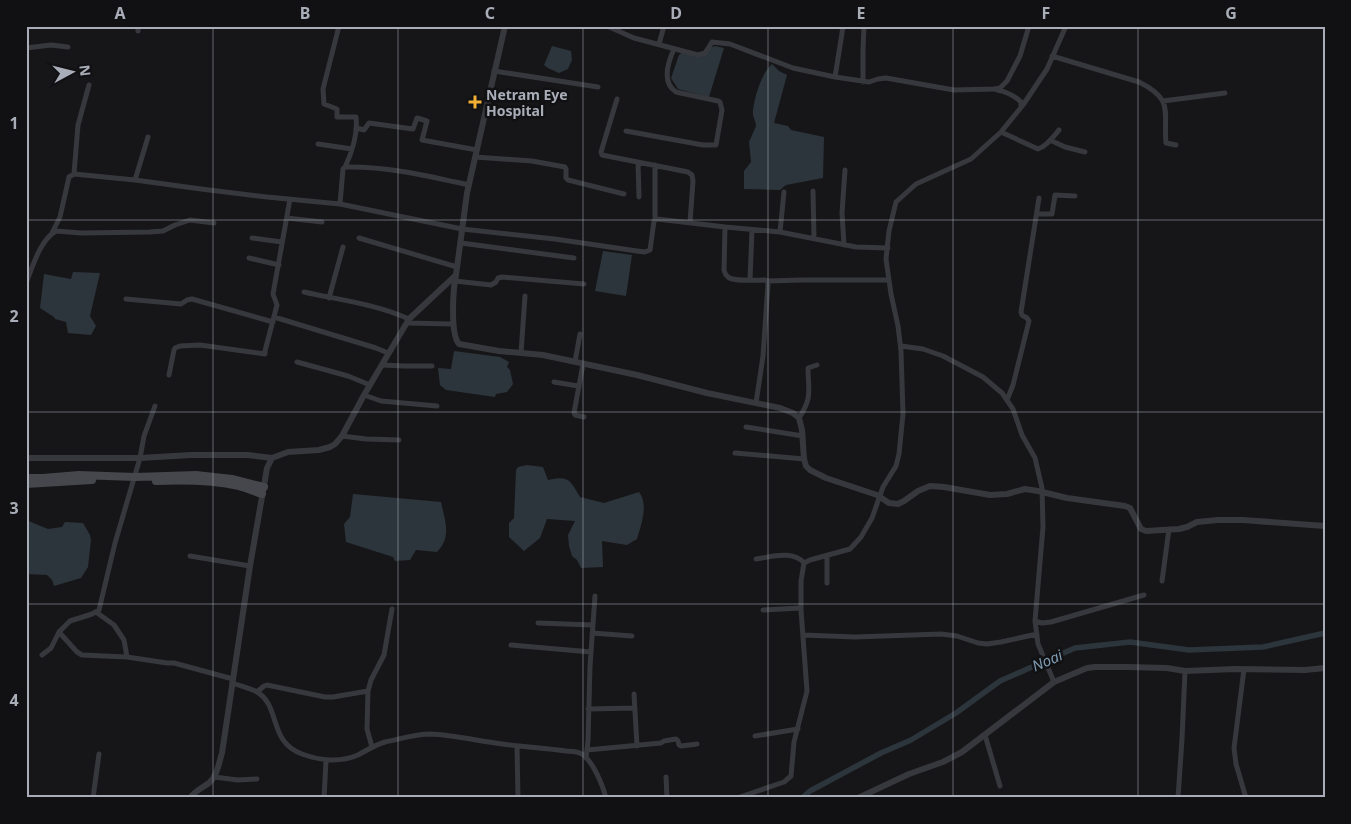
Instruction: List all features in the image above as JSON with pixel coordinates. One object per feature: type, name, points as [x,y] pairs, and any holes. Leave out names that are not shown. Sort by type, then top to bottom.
[{"type":"main road","points":[[26,478],[79,475],[135,480]]},
{"type":"main road","points":[[26,484],[82,480],[187,480],[213,482],[263,491]]},
{"type":"street","points":[[339,26],[323,90],[324,104],[337,109],[337,117],[356,117],[357,128],[352,149],[343,169],[340,204]]},
{"type":"street","points":[[505,26],[464,210],[453,324],[454,335],[459,344],[543,355],[637,375],[707,394],[793,412],[799,418],[803,436],[804,459],[806,466],[810,470],[826,478],[877,495],[889,503],[898,504],[918,491],[930,486],[990,495],[1007,494],[1025,489],[1066,498],[1125,506],[1130,508],[1141,528],[1146,531],[1187,527],[1197,522],[1218,520],[1325,526]]},
{"type":"street","points":[[607,26],[626,35],[698,55],[705,53],[712,42],[730,44],[793,68],[863,82],[886,78],[954,90],[1003,90],[1021,102],[1021,107]]},
{"type":"street","points":[[659,44],[664,26]]},
{"type":"street","points":[[863,82],[864,26]]},
{"type":"street","points":[[994,89],[1000,88],[1007,81],[1020,56],[1029,26]]},
{"type":"street","points":[[804,563],[850,549],[861,537],[872,518],[883,487],[896,466],[903,414],[901,346],[886,259],[889,231],[896,202],[916,184],[970,159],[1000,132],[1021,107],[1047,69],[1066,26]]},
{"type":"street","points":[[835,77],[843,27]]},
{"type":"street","points":[[26,48],[51,45],[68,47]]},
{"type":"street","points":[[626,131],[716,145],[722,110],[720,102],[676,92],[671,89],[667,74],[674,49]]},
{"type":"street","points":[[1052,56],[1139,82],[1149,87],[1163,102],[1166,115],[1166,143],[1176,145]]},
{"type":"street","points":[[494,72],[598,87]]},
{"type":"street","points":[[74,174],[78,125],[89,85]]},
{"type":"street","points":[[1163,102],[1225,93]]},
{"type":"street","points":[[617,99],[601,152],[604,156],[684,170],[692,175],[690,222]]},
{"type":"street","points":[[357,128],[364,130],[368,123],[413,129],[417,118],[427,121],[422,140],[476,153],[565,167],[568,180],[624,194]]},
{"type":"street","points":[[1000,132],[1038,149],[1043,147],[1059,130]]},
{"type":"street","points":[[135,180],[148,138]]},
{"type":"street","points":[[1050,140],[1065,147],[1085,152]]},
{"type":"street","points":[[318,144],[352,149]]},
{"type":"street","points":[[638,162],[639,197]]},
{"type":"street","points":[[26,282],[35,259],[60,218],[69,177],[74,174],[340,204],[462,229],[555,239],[645,252],[650,248],[655,220],[654,165]]},
{"type":"street","points":[[345,167],[414,173],[469,185]]},
{"type":"street","points":[[844,245],[842,213],[845,170]]},
{"type":"street","points":[[813,191],[814,239]]},
{"type":"street","points":[[780,232],[784,192]]},
{"type":"street","points":[[1037,214],[1052,214],[1056,195],[1075,196]]},
{"type":"street","points":[[1007,400],[1029,321],[1021,312],[1039,198]]},
{"type":"street","points":[[169,376],[174,350],[180,346],[200,345],[266,354],[265,351],[277,306],[273,294],[290,199]]},
{"type":"street","points":[[287,218],[322,222]]},
{"type":"street","points":[[52,233],[60,230],[81,233],[157,232],[190,220],[214,222]]},
{"type":"street","points":[[655,220],[780,232],[856,247],[888,248]]},
{"type":"street","points":[[725,227],[724,270],[726,276],[730,279],[767,281],[889,280]]},
{"type":"street","points":[[750,280],[752,230]]},
{"type":"street","points":[[252,238],[282,242]]},
{"type":"street","points":[[359,238],[457,267]]},
{"type":"street","points":[[461,243],[574,258]]},
{"type":"street","points":[[329,298],[343,247]]},
{"type":"street","points":[[250,258],[279,265]]},
{"type":"street","points":[[456,278],[491,285],[498,278],[502,277],[584,284]]},
{"type":"street","points":[[26,458],[140,458],[191,455],[248,455],[272,458],[288,452],[330,448],[342,436],[408,321],[456,278]]},
{"type":"street","points":[[756,403],[764,356],[767,281]]},
{"type":"street","points":[[304,292],[376,307],[395,313],[408,321],[453,324]]},
{"type":"street","points":[[521,353],[525,296]]},
{"type":"street","points":[[126,299],[181,304],[192,299],[376,348],[388,353]]},
{"type":"street","points":[[580,334],[578,386],[574,413],[584,417]]},
{"type":"street","points":[[901,346],[923,349],[943,356],[982,377],[1002,393],[1013,409],[1022,435],[1035,458],[1042,492],[1043,527],[1036,621],[1038,644],[1054,682]]},
{"type":"street","points":[[297,362],[348,376],[370,385]]},
{"type":"street","points":[[382,364],[432,366]]},
{"type":"street","points":[[799,418],[809,400],[808,368],[817,365]]},
{"type":"street","points":[[554,382],[578,386]]},
{"type":"street","points":[[364,395],[381,401],[437,406]]},
{"type":"street","points":[[42,655],[51,648],[59,632],[70,621],[96,612],[100,607],[115,543],[135,480],[144,436],[155,406]]},
{"type":"street","points":[[746,427],[803,436]]},
{"type":"street","points":[[342,436],[399,440]]},
{"type":"street","points":[[735,453],[804,459]]},
{"type":"street","points":[[190,798],[214,777],[222,753],[250,566],[267,468],[272,458]]},
{"type":"street","points":[[1162,581],[1169,529]]},
{"type":"street","points":[[756,559],[792,555],[801,559],[804,563]]},
{"type":"street","points":[[190,556],[250,566]]},
{"type":"street","points":[[827,556],[827,583]]},
{"type":"street","points":[[737,798],[784,782],[791,776],[794,742],[806,692],[801,608],[801,581],[804,563]]},
{"type":"street","points":[[1036,621],[1042,623],[1051,622],[1144,595]]},
{"type":"street","points":[[586,758],[595,596]]},
{"type":"street","points":[[763,610],[801,608]]},
{"type":"street","points":[[372,747],[367,729],[368,691],[371,680],[384,655],[392,609]]},
{"type":"street","points":[[96,612],[114,625],[124,640],[127,657]]},
{"type":"street","points":[[538,622],[593,626]]},
{"type":"street","points":[[59,632],[79,654],[127,657],[174,663],[233,681],[257,692],[269,706],[282,738],[287,745],[301,754],[326,761],[348,758],[385,742],[429,734],[576,752],[586,758],[601,782],[606,798]]},
{"type":"street","points":[[592,633],[632,636]]},
{"type":"street","points":[[803,635],[890,637],[941,634],[987,644],[1037,634]]},
{"type":"street","points":[[511,645],[591,652]]},
{"type":"street","points":[[858,798],[962,752],[1054,682],[1095,667],[1167,668],[1185,671],[1244,669],[1305,670],[1325,668]]},
{"type":"street","points":[[1244,669],[1234,748],[1236,764],[1246,798]]},
{"type":"street","points":[[1178,798],[1185,671]]},
{"type":"street","points":[[257,692],[267,685],[325,697],[368,691]]},
{"type":"street","points":[[634,694],[637,746]]},
{"type":"street","points":[[588,709],[634,708]]},
{"type":"street","points":[[755,736],[798,729]]},
{"type":"street","points":[[985,735],[1000,786]]},
{"type":"street","points":[[587,750],[637,746],[676,740],[681,746],[696,744]]},
{"type":"street","points":[[517,746],[518,798]]},
{"type":"street","points":[[93,798],[99,754]]},
{"type":"street","points":[[324,798],[326,761]]},
{"type":"street","points":[[214,777],[238,780],[256,779]]},
{"type":"street","points":[[666,777],[667,798]]},
{"type":"street","points":[[238,798],[244,798]]},
{"type":"street","points":[[290,798],[298,798]]},
{"type":"shaded area","points":[[552,46],[571,51],[572,60],[568,69],[559,73],[544,65]]},
{"type":"shaded area","points":[[715,46],[724,48],[709,97],[678,89],[671,78],[679,55],[686,50],[703,54],[708,48]]},
{"type":"shaded area","points":[[772,64],[779,71],[787,75],[774,123],[788,126],[791,130],[824,137],[823,178],[786,185],[780,190],[744,189],[744,171],[751,162],[749,142],[756,126],[753,113],[755,99],[762,79]]},
{"type":"shaded area","points":[[603,251],[632,255],[626,296],[595,291]]},
{"type":"shaded area","points":[[73,272],[100,273],[90,316],[96,326],[91,335],[68,333],[66,322],[55,319],[40,308],[44,274],[71,279]]},
{"type":"shaded area","points":[[454,351],[500,357],[509,362],[507,367],[510,370],[513,384],[507,392],[496,394],[495,397],[446,390],[440,385],[438,368],[451,369]]},
{"type":"shaded area","points":[[527,465],[543,467],[548,480],[560,478],[568,480],[580,497],[604,503],[639,492],[644,508],[637,539],[627,545],[602,541],[603,567],[581,568],[577,560],[572,556],[569,546],[568,535],[575,521],[547,519],[540,538],[524,551],[509,537],[509,523],[514,518],[516,470],[518,467]]},
{"type":"shaded area","points":[[353,494],[441,502],[446,528],[445,541],[437,552],[416,550],[410,560],[395,561],[393,557],[346,542],[344,524],[350,517]]},
{"type":"shaded area","points":[[26,520],[48,529],[62,527],[65,522],[83,523],[91,540],[88,567],[81,578],[54,586],[52,580],[47,575],[26,574]]},
{"type":"waterway","name":"Noai","points":[[802,798],[810,791],[881,753],[911,740],[956,713],[1000,681],[1075,648],[1130,642],[1189,650],[1263,647],[1325,633]]},
{"type":"place","name":"Netram Eye Hospital","points":[[475,102]]}]
